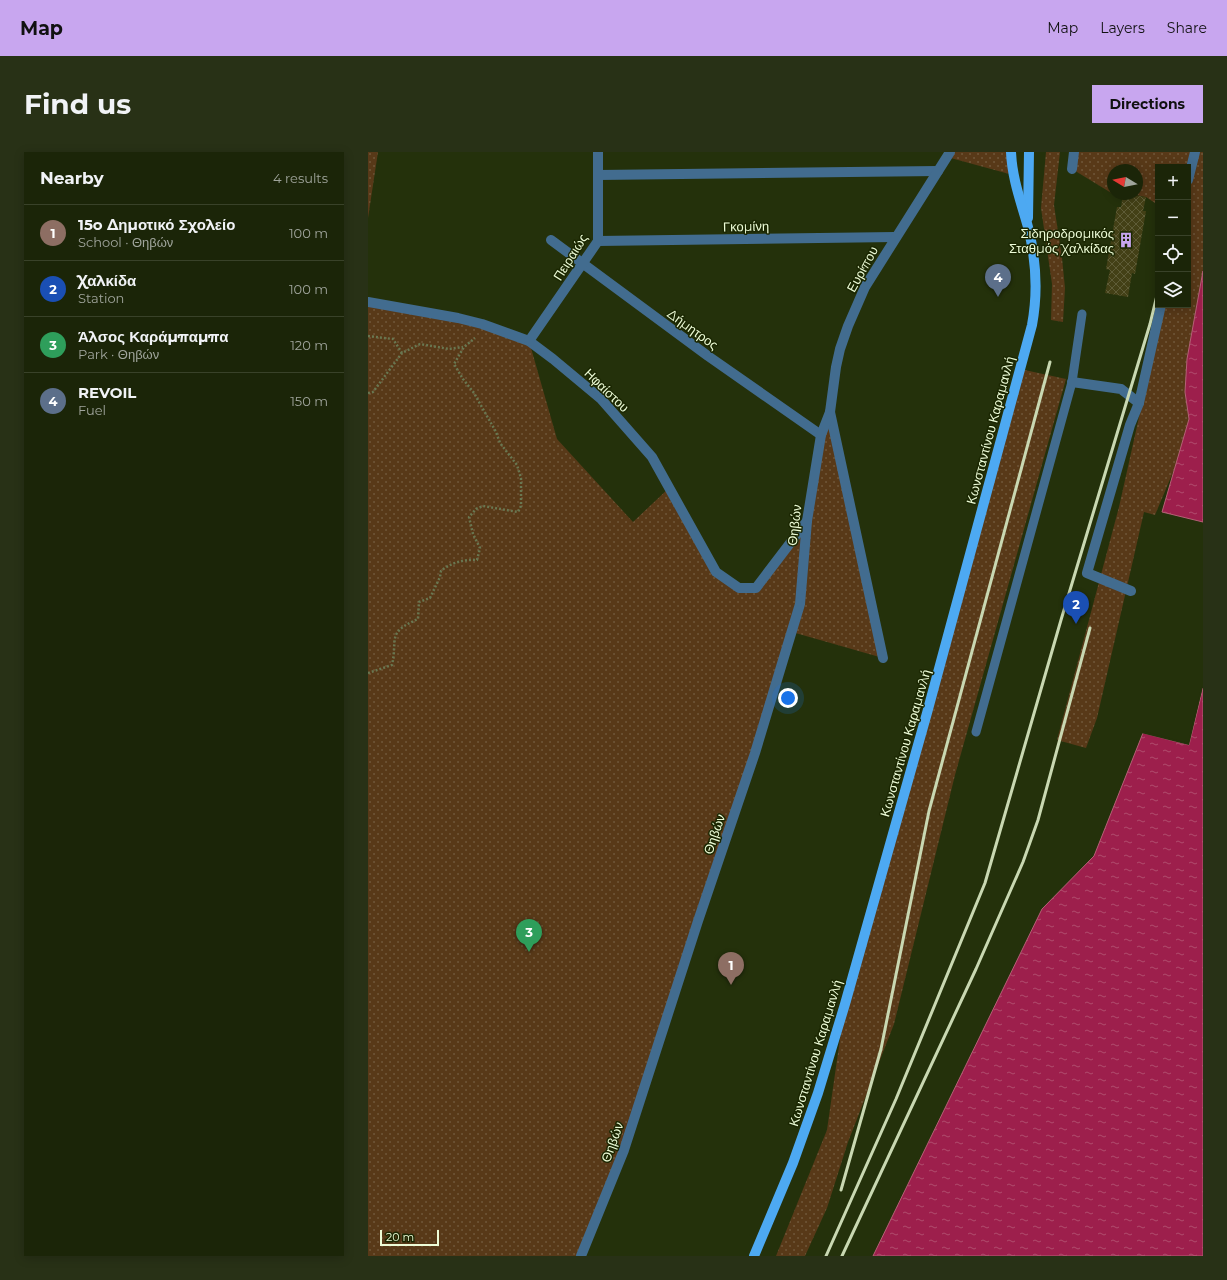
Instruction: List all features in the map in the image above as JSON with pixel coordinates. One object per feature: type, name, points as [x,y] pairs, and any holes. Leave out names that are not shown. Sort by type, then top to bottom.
[{"type":"main road","name":"Κωνσταντίνου Καραμανλή","points":[[1011,152],[1017,194],[1028,226]]},
{"type":"main road","name":"Κωνσταντίνου Καραμανλή","points":[[754,1256],[793,1163],[818,1093],[836,1034],[1030,333],[1035,308],[1036,293],[1028,226],[1029,152]]},
{"type":"street","name":"Πειραιώς","points":[[529,341],[598,241],[598,152]]},
{"type":"street","name":"Ευρίπου","points":[[830,412],[836,367],[848,326],[865,287],[895,237],[950,152]]},
{"type":"street","points":[[1072,169],[1074,152]]},
{"type":"street","points":[[1191,168],[1195,152]]},
{"type":"street","points":[[598,175],[938,171]]},
{"type":"street","name":"Γκομίνη","points":[[598,241],[895,237]]},
{"type":"street","name":"Δήμητρος","points":[[551,240],[708,356],[821,435]]},
{"type":"street","name":"Ηφαίστου","points":[[368,302],[458,318],[482,324],[529,341],[601,399],[652,456],[716,572],[739,588],[756,588],[807,521]]},
{"type":"street","points":[[1131,591],[1087,573],[1130,425],[1140,404],[1160,308]]},
{"type":"street","points":[[1072,382],[1121,388],[1140,404]]},
{"type":"street","points":[[830,412],[884,658]]},
{"type":"street","name":"Θηβών","points":[[582,1256],[624,1150],[698,921],[756,753],[800,604],[807,521],[821,435],[830,412]]},
{"type":"lane","points":[[976,732],[1072,382],[1082,314]]},
{"type":"path","points":[[368,673],[392,665],[395,649],[393,641],[396,633],[402,627],[418,619],[419,602],[430,598],[440,577],[441,571],[447,566],[477,560],[480,548],[473,534],[469,517],[476,509],[482,506],[518,512],[520,506],[521,478],[517,465],[500,443],[496,432],[474,393],[454,364],[464,347],[475,338],[482,324]]},
{"type":"path","points":[[368,336],[393,339],[402,353]]},
{"type":"path","points":[[368,393],[373,392],[402,353],[420,344],[449,349],[464,347]]},
{"type":"shaded area","points":[[368,152],[378,152],[368,218]]},
{"type":"shaded area","points":[[950,152],[1011,152],[1013,175],[947,157]]},
{"type":"shaded area","points":[[1046,152],[1060,152],[1054,205],[1065,288],[1063,322],[1051,320],[1052,284],[1041,208]]},
{"type":"shaded area","points":[[1074,152],[1203,152],[1203,271],[1187,359],[1185,392],[1189,419],[1176,465],[1155,515],[1144,512],[1097,718],[1086,748],[1057,740],[1119,507],[1163,308],[1191,308],[1191,164],[1155,164],[1155,203],[1143,196],[1143,164],[1107,164],[1107,190],[1072,169]]},
{"type":"shaded area","points":[[368,302],[458,318],[529,341],[557,439],[633,522],[669,488],[716,572],[739,588],[756,588],[807,521],[830,412],[883,658],[792,632],[624,1150],[581,1256],[368,1256]]},
{"type":"shaded area","points":[[1020,369],[1066,379],[955,775],[894,1024],[848,1142],[827,1208],[805,1256],[776,1256],[827,1130],[845,1004]]},
{"type":"water","points":[[1203,271],[1203,522],[1162,512],[1189,419],[1185,392],[1187,359]]},
{"type":"water","points":[[1203,688],[1203,1256],[873,1256],[1042,909],[1094,856],[1143,733],[1189,745]]},
{"type":"pier","points":[[1203,686],[1189,745],[1141,733],[1143,731],[1188,743],[1201,687]]},
{"type":"building","name":"Σιδηροδρομικός Σταθμός Χαλκίδας","points":[[1143,197],[1146,197],[1143,211],[1146,211],[1135,274],[1132,273],[1128,297],[1105,293],[1110,270],[1106,269],[1117,207],[1121,207],[1122,200],[1143,200]]},
{"type":"railway","points":[[826,1256],[896,1099],[985,883],[1155,303]]},
{"type":"railway","points":[[841,1190],[881,1049],[929,811],[1050,362]]},
{"type":"railway","points":[[842,1256],[976,969],[1023,862],[1038,820],[1090,628]]},
{"type":"place","name":"Σιδηροδρομικός Σταθμός Χαλκίδας","points":[[1126,240]]},
{"type":"place","name":"REVOIL","points":[[998,297]]},
{"type":"place","name":"Χαλκίδα","points":[[1076,624]]},
{"type":"place","name":"Άλσος Καράμπαμπα","points":[[529,952]]},
{"type":"place","name":"15o Δημοτικό Σχολείο","points":[[731,985]]}]
